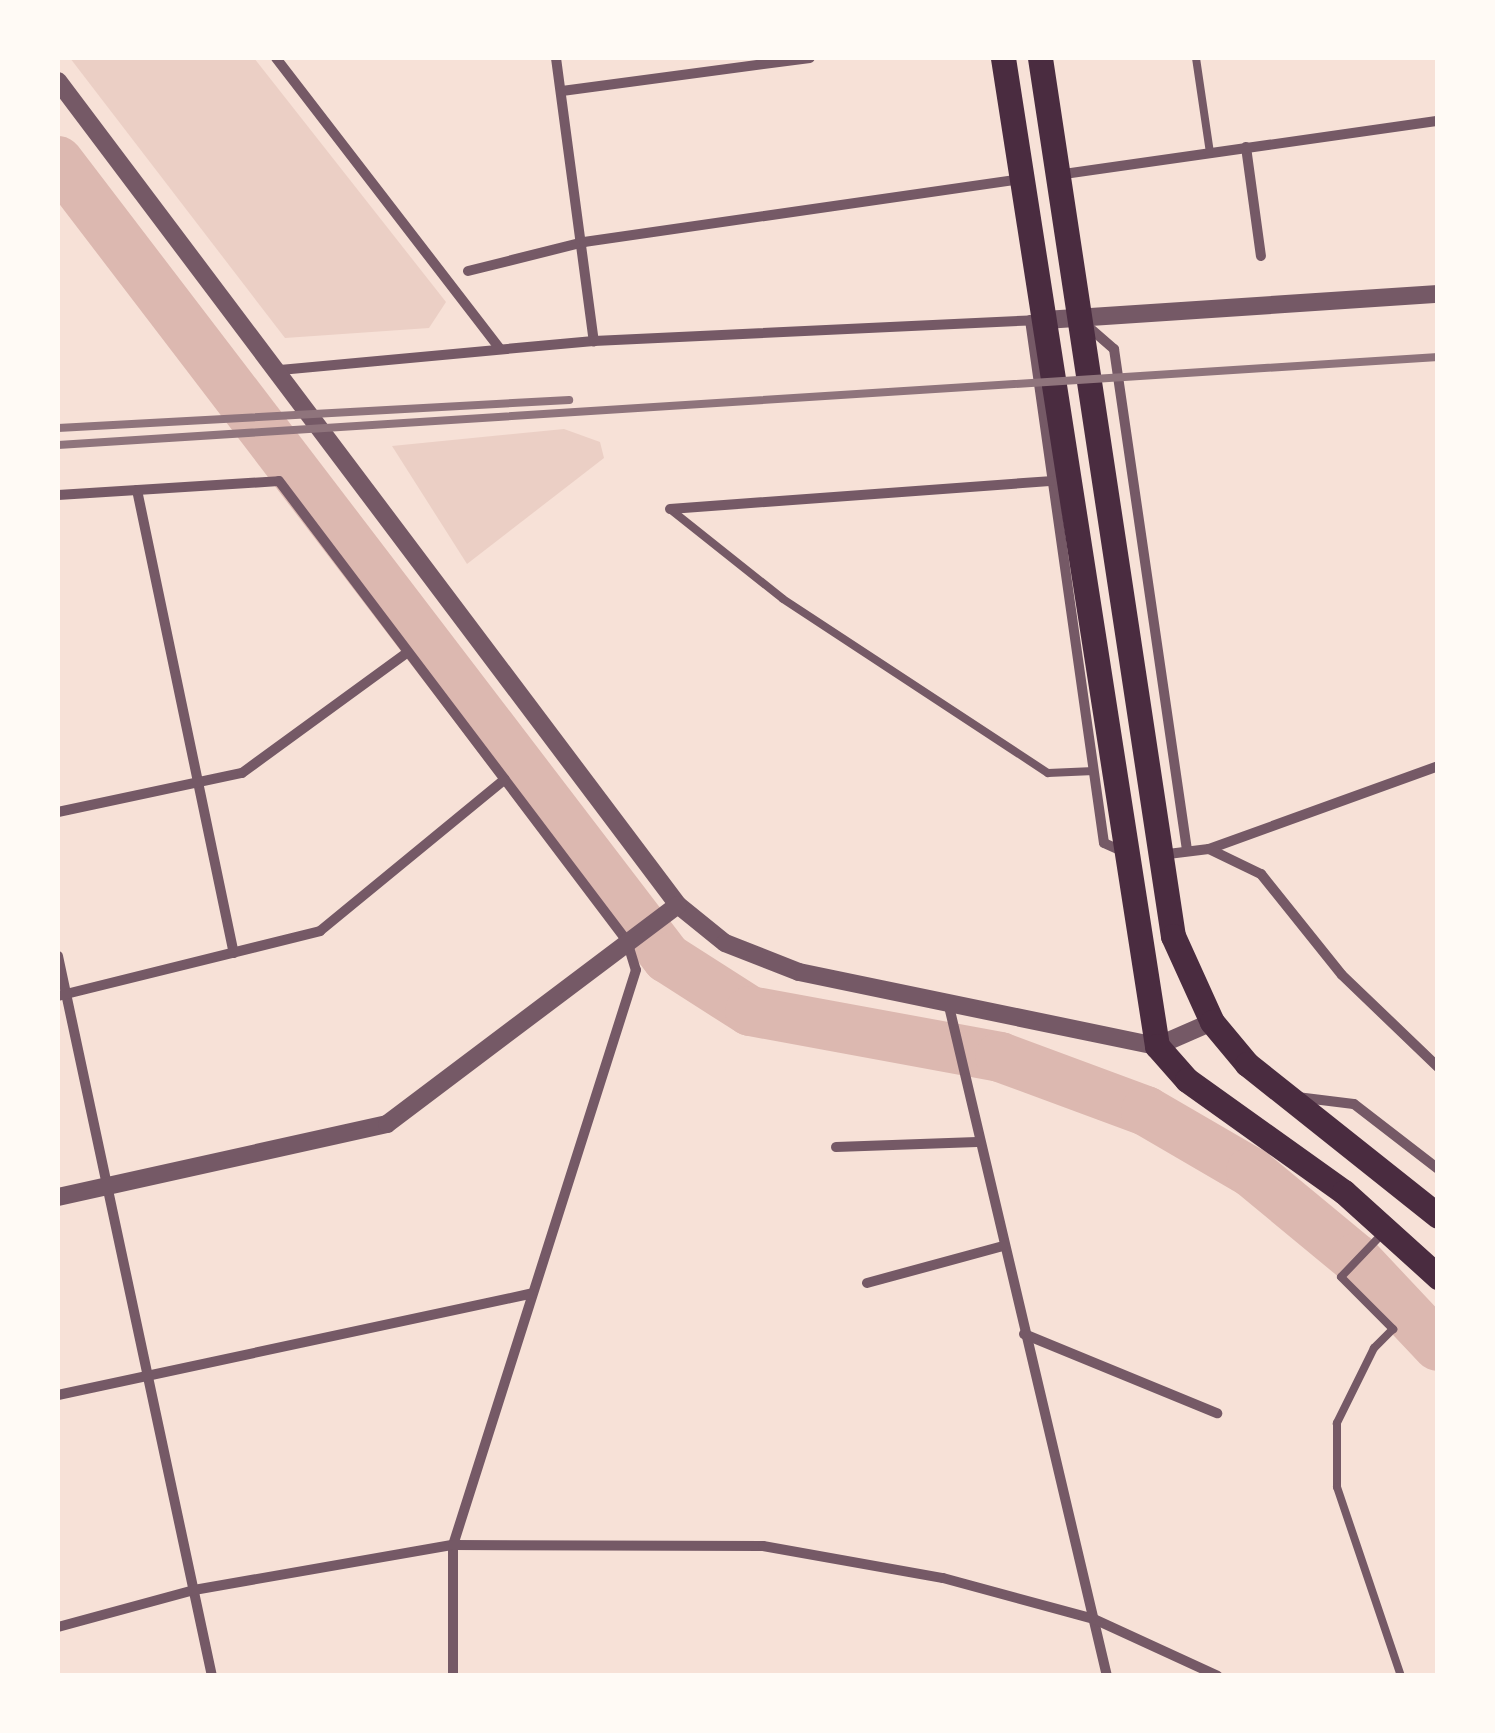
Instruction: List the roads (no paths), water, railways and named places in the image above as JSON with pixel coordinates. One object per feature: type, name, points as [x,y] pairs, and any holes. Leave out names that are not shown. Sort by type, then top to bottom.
[{"type":"main road","points":[[1003,58],[1038,320],[1157,1046],[1187,1080],[1387,1230],[1438,1277]]},
{"type":"main road","points":[[1040,58],[1076,316],[1173,936],[1212,1022],[1292,1097],[1438,1216]]},
{"type":"street","points":[[276,58],[499,348]]},
{"type":"street","points":[[556,58],[584,242],[594,341]]},
{"type":"street","points":[[562,92],[810,58]]},
{"type":"street","points":[[58,81],[280,370],[678,905],[725,943],[798,972],[947,996],[1157,1046],[1212,1022]]},
{"type":"street","points":[[1057,175],[1438,122]]},
{"type":"street","points":[[1246,147],[1261,256]]},
{"type":"street","points":[[468,270],[584,242],[1020,180]]},
{"type":"street","points":[[280,370],[594,341],[1038,320],[1438,294]]},
{"type":"street","points":[[1076,316],[1114,349],[1187,850]]},
{"type":"street","points":[[1038,320],[1053,481],[1104,843],[1125,852]]},
{"type":"street","points":[[58,495],[279,481],[627,941],[636,970],[453,1544],[453,1676]]},
{"type":"street","points":[[670,509],[1053,481]]},
{"type":"street","points":[[136,490],[234,954]]},
{"type":"street","points":[[58,812],[242,773],[408,652]]},
{"type":"street","points":[[1160,855],[1209,850],[1438,766]]},
{"type":"street","points":[[62,996],[320,931],[504,779]]},
{"type":"street","points":[[1209,850],[1278,889],[1342,975],[1438,1067]]},
{"type":"street","points":[[58,1197],[387,1124],[678,905]]},
{"type":"street","points":[[58,956],[62,996],[108,1185],[212,1676]]},
{"type":"street","points":[[947,996],[977,1142],[1107,1676]]},
{"type":"street","points":[[1292,1097],[1354,1104],[1438,1169]]},
{"type":"street","points":[[836,1147],[977,1142]]},
{"type":"street","points":[[867,1283],[1002,1246]]},
{"type":"street","points":[[58,1396],[530,1294]]},
{"type":"street","points":[[1024,1334],[1217,1413]]},
{"type":"street","points":[[58,1628],[194,1590],[453,1544],[763,1546],[943,1578],[1094,1619],[1218,1676]]},
{"type":"lane","points":[[1196,58],[1210,152]]},
{"type":"lane","points":[[670,509],[783,599],[1048,773],[1094,771]]},
{"type":"lane","points":[[1387,1230],[1342,1277],[1393,1329],[1374,1348],[1337,1423],[1337,1487],[1401,1676]]},
{"type":"waterway","points":[[58,161],[667,958],[750,1011],[1000,1057],[1146,1111],[1251,1172],[1355,1258],[1438,1346]]},
{"type":"railway","points":[[58,445],[1438,357]]},
{"type":"railway","points":[[58,428],[569,400]]}]
